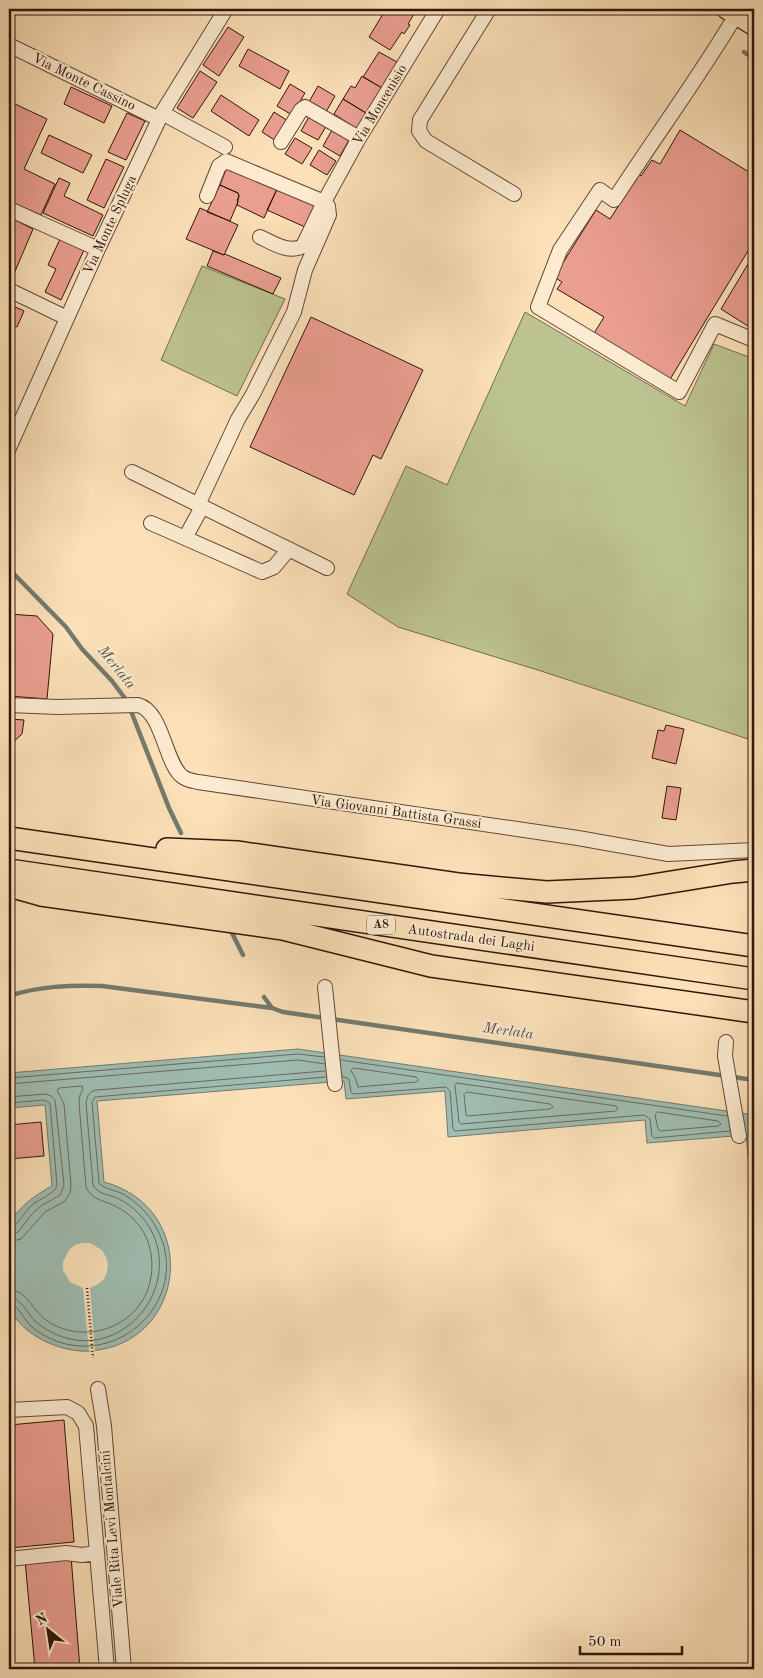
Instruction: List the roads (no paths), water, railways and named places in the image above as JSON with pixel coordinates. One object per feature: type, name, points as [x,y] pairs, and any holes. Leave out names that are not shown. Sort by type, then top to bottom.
[{"type":"highway","points":[[9,838],[754,946]]},
{"type":"highway","points":[[47,844],[236,852],[458,884],[548,892],[634,888],[754,870]]},
{"type":"highway","name":"Autostrada dei Laghi","points":[[9,870],[754,979]]},
{"type":"highway","points":[[9,886],[41,895],[283,929],[432,966],[754,1012]]},
{"type":"main road","points":[[731,12],[754,26]]},
{"type":"street","name":"Via Monte Spluga","points":[[9,448],[98,249],[161,116],[226,9]]},
{"type":"street","name":"Via Moncenisio","points":[[260,238],[288,249],[298,249],[306,242],[324,202],[359,138],[438,9]]},
{"type":"street","points":[[489,9],[420,120],[419,132],[426,141],[514,194]]},
{"type":"street","points":[[731,12],[682,102],[652,142],[614,200],[600,190],[560,250],[538,307],[679,392],[715,324],[754,340]]},
{"type":"street","name":"Via Monte Cassino","points":[[9,45],[225,147]]},
{"type":"street","points":[[281,142],[301,110],[305,107],[359,138]]},
{"type":"street","points":[[185,538],[238,419],[251,398],[294,312],[305,270],[329,216],[328,206],[324,202],[226,161],[219,166],[207,196]]},
{"type":"street","points":[[9,209],[98,249]]},
{"type":"street","points":[[9,290],[67,318]]},
{"type":"street","points":[[132,472],[327,568]]},
{"type":"street","points":[[151,522],[262,572],[274,567],[289,549]]},
{"type":"street","name":"Via Giovanni Battista Grassi","points":[[9,705],[144,706],[151,713],[177,772],[190,780],[578,838],[651,852],[681,854],[754,850]]},
{"type":"street","points":[[325,987],[335,1084]]},
{"type":"street","points":[[726,1049],[739,1136]]},
{"type":"street","name":"Viale Rita Levi Montalcini","points":[[98,1389],[104,1426],[124,1669]]},
{"type":"street","points":[[9,1410],[63,1406],[74,1410],[86,1426],[107,1669]]},
{"type":"street","points":[[9,1559],[66,1553],[98,1553]]},
{"type":"water","points":[[298,1049],[754,1115],[754,1176],[750,1177],[746,1135],[647,1143],[645,1120],[448,1137],[445,1091],[346,1099],[344,1081],[97,1101],[104,1182],[135,1196],[157,1218],[168,1245],[170,1274],[163,1301],[147,1325],[123,1343],[90,1351],[67,1349],[55,1345],[32,1334],[22,1326],[14,1316],[8,1302],[8,1230],[12,1220],[21,1208],[52,1186],[45,1105],[9,1108],[9,1073]]},
{"type":"waterway","points":[[744,52],[754,59]]},
{"type":"waterway","name":"Merlata","points":[[9,569],[66,627],[82,649],[112,681],[127,701],[169,808],[181,833]]},
{"type":"waterway","name":"Merlata","points":[[230,929],[243,955]]},
{"type":"waterway","points":[[9,996],[55,987],[102,986],[272,1008]]},
{"type":"waterway","name":"Merlata","points":[[264,997],[272,1008],[283,1012],[754,1080]]}]
